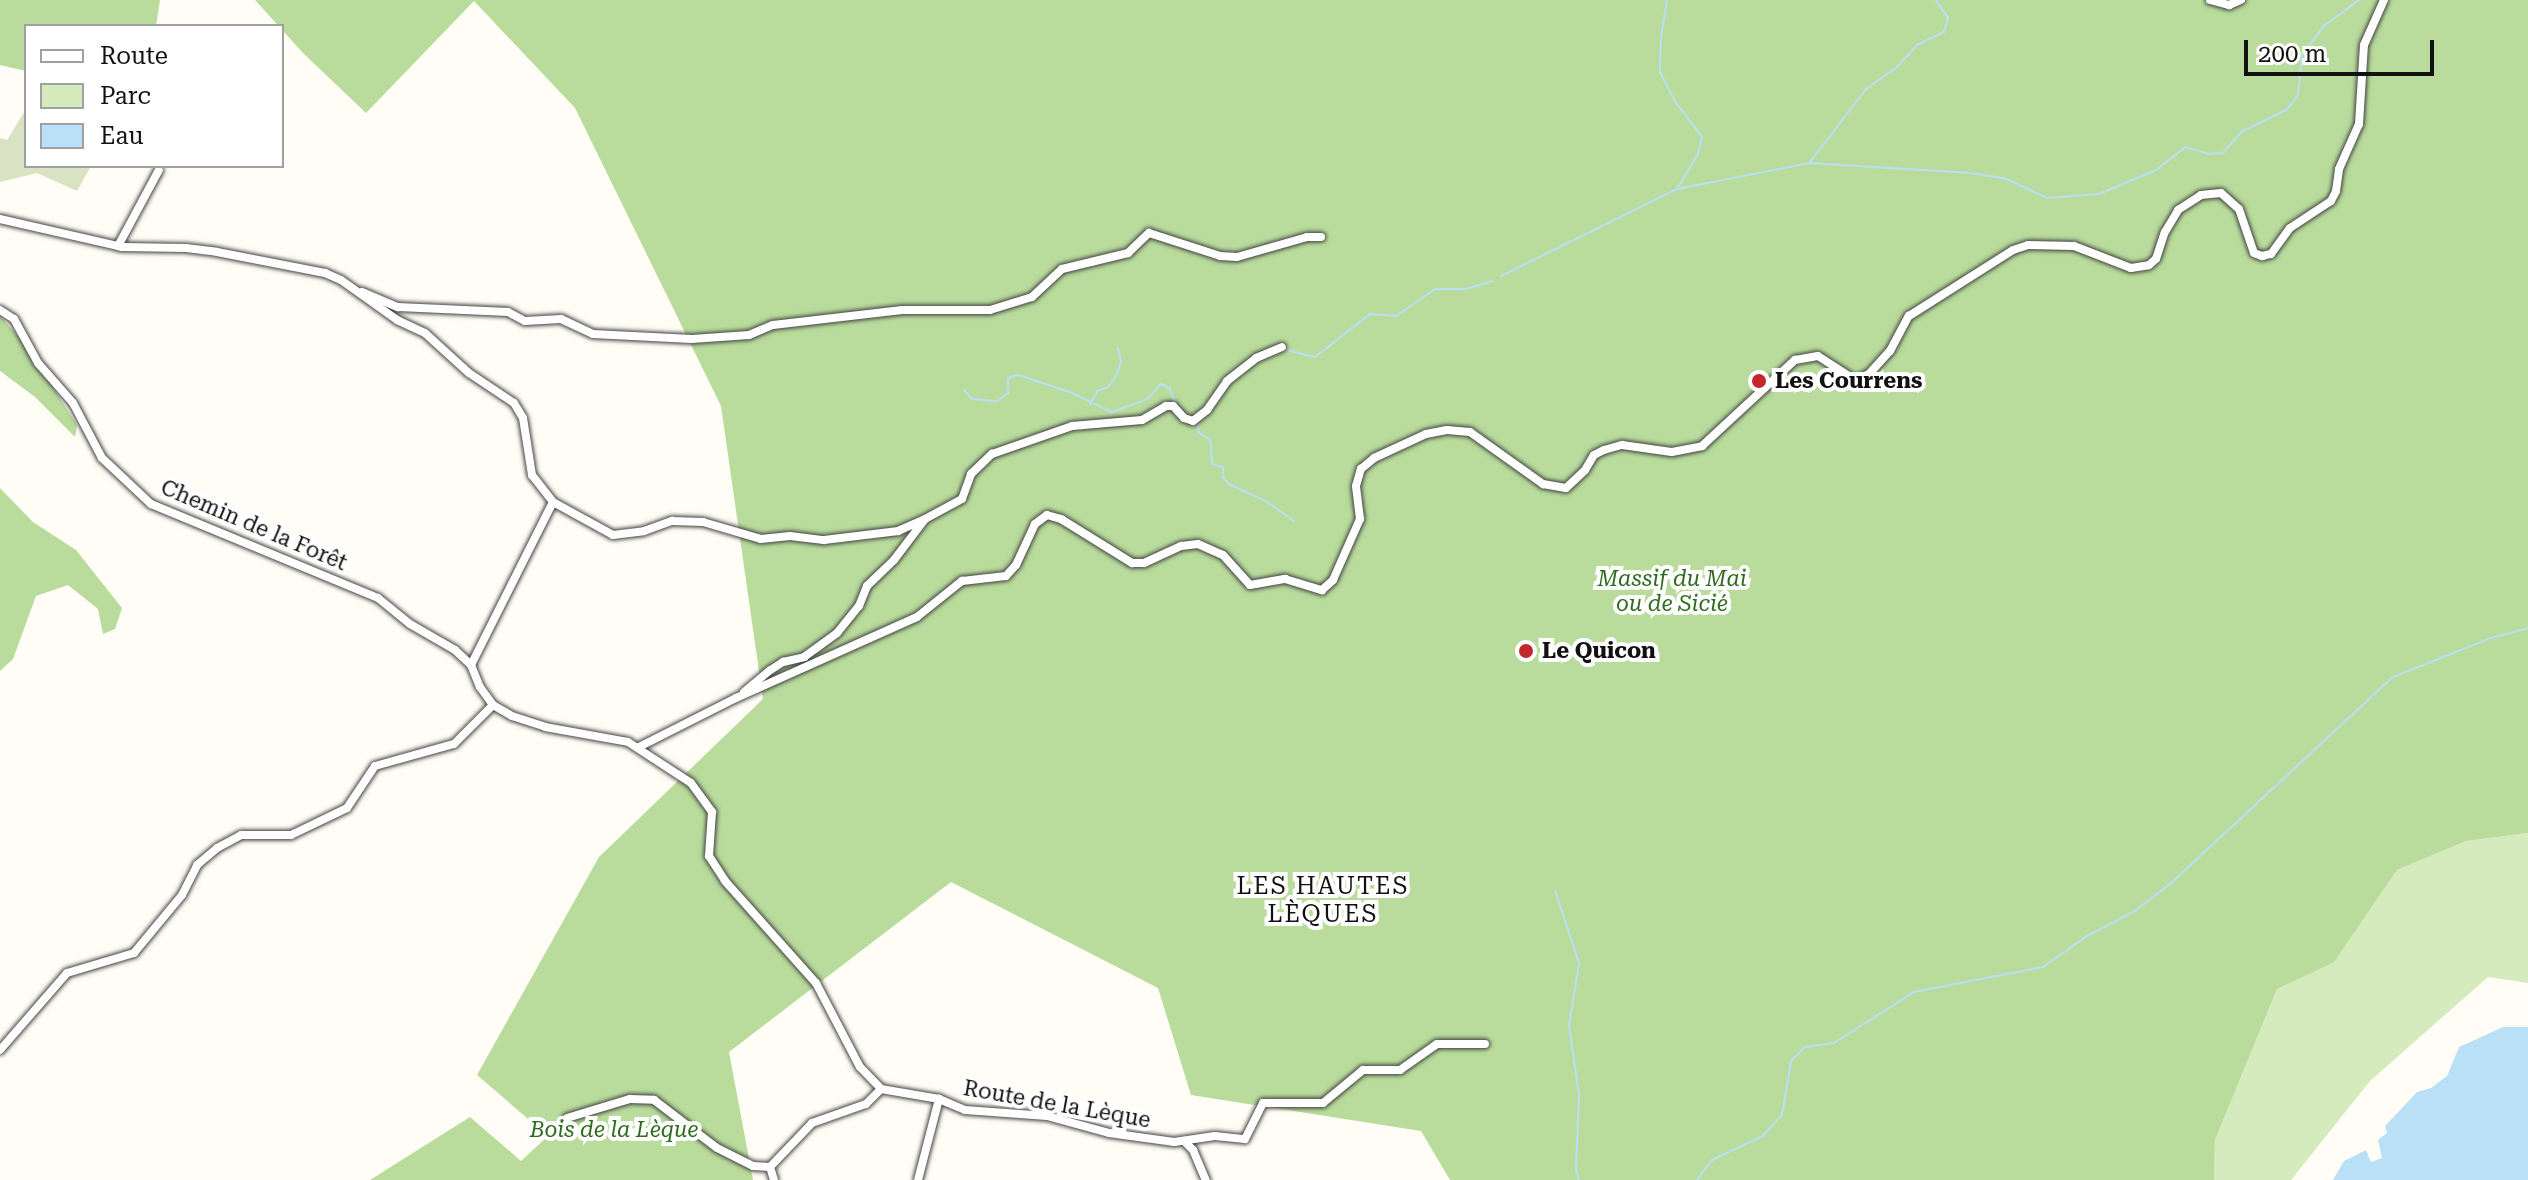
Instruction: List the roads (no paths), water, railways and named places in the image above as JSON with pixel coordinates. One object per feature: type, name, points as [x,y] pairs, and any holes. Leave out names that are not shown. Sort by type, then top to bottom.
[{"type":"street","points":[[2210,0],[2229,5],[2241,0]]},
{"type":"street","points":[[639,747],[736,698],[917,617],[962,581],[1006,576],[1016,565],[1035,524],[1047,515],[1061,519],[1132,563],[1144,563],[1181,546],[1198,544],[1223,555],[1250,585],[1285,579],[1322,590],[1331,586],[1358,524],[1356,486],[1361,469],[1374,458],[1426,434],[1447,430],[1470,432],[1543,484],[1566,488],[1585,470],[1594,455],[1604,450],[1622,445],[1672,452],[1702,446],[1782,368],[1795,360],[1818,356],[1855,380],[1869,374],[1890,351],[1909,316],[2013,250],[2028,245],[2074,246],[2131,268],[2149,265],[2156,259],[2178,210],[2201,195],[2221,193],[2239,209],[2254,253],[2262,256],[2271,254],[2290,228],[2331,201],[2336,191],[2339,169],[2359,124],[2364,45],[2384,0]]},
{"type":"street","points":[[118,246],[159,170]]},
{"type":"street","points":[[0,219],[118,246],[158,250],[186,248],[325,273],[397,320],[425,333],[469,373],[521,410],[529,468],[553,502],[613,535],[644,531],[672,521],[703,522],[761,539],[790,536],[841,538],[898,531],[962,499],[971,474],[1002,448],[1072,426],[1142,420],[1166,406],[1173,406],[1184,418],[1193,421],[1207,410],[1227,381],[1256,358],[1282,347]]},
{"type":"street","points":[[355,290],[398,307],[508,312],[525,321],[561,319],[593,334],[692,339],[749,335],[773,325],[902,310],[990,310],[1032,297],[1062,269],[1128,253],[1149,233],[1220,256],[1237,257],[1307,237],[1321,237]]},
{"type":"street","name":"Chemin de la Forêt","points":[[0,310],[14,319],[38,363],[69,398],[102,458],[151,504],[378,598],[410,624],[438,637],[471,665],[480,687],[493,705]]},
{"type":"street","points":[[471,665],[553,502]]},
{"type":"street","points":[[736,698],[769,671],[783,662],[804,657],[837,633],[859,606],[867,586],[894,560],[925,519]]},
{"type":"street","points":[[0,1050],[67,973],[119,961],[134,953],[182,895],[197,865],[217,848],[241,835],[291,835],[347,808],[375,766],[454,744],[493,705],[545,727],[639,747],[678,773],[704,797],[712,812],[709,856],[725,881],[816,983],[860,1067],[881,1089],[866,1104],[812,1123],[770,1167],[753,1166],[717,1148],[654,1100],[630,1099],[567,1118]]},
{"type":"street","name":"Route de la Lèque","points":[[881,1089],[939,1099],[965,1110],[1047,1116],[1109,1133],[1184,1141],[1215,1136],[1245,1139],[1263,1103],[1323,1103],[1363,1070],[1400,1070],[1437,1044],[1485,1044]]},
{"type":"street","points":[[918,1180],[939,1099]]},
{"type":"street","points":[[1184,1141],[1193,1150],[1206,1180]]},
{"type":"street","points":[[770,1167],[774,1180]]},
{"type":"water","points":[[2503,1027],[2528,1027],[2528,1180],[2333,1180],[2344,1161],[2366,1150],[2371,1162],[2382,1158],[2378,1140],[2387,1133],[2385,1126],[2417,1092],[2431,1088],[2447,1076],[2459,1047]]},
{"type":"waterway","points":[[1667,0],[1660,72],[1674,100],[1702,137],[1698,154],[1678,187]]},
{"type":"waterway","points":[[1810,162],[1866,89],[1895,69],[1917,45],[1944,32],[1948,18],[1936,0]]},
{"type":"waterway","points":[[1501,276],[1677,189],[1809,163],[1971,173],[2004,178],[2047,198],[2099,194],[2156,170],[2185,147],[2209,154],[2223,153],[2241,132],[2286,110],[2298,95],[2302,55],[2325,25],[2359,0]]},
{"type":"waterway","points":[[1288,350],[1315,357],[1370,314],[1396,316],[1435,289],[1465,289],[1493,281]]},
{"type":"waterway","points":[[1090,404],[1097,391],[1108,387],[1116,376],[1121,362],[1118,348]]},
{"type":"waterway","points":[[964,390],[972,399],[997,401],[1008,393],[1008,378],[1018,375],[1072,393],[1112,412],[1147,399],[1161,384],[1169,388],[1176,404]]},
{"type":"waterway","points":[[1197,420],[1199,433],[1210,439],[1212,464],[1223,467],[1223,477],[1229,484],[1264,500],[1294,521]]},
{"type":"waterway","points":[[1697,1180],[1712,1160],[1763,1136],[1782,1115],[1791,1061],[1805,1047],[1834,1043],[1914,992],[2043,967],[2087,936],[2135,911],[2170,884],[2393,677],[2491,638],[2528,628]]},
{"type":"waterway","points":[[1555,890],[1579,963],[1569,1025],[1579,1095],[1576,1169],[1579,1180]]},
{"type":"place","name":"Les Courrens","points":[[1759,381]]},
{"type":"place","name":"Le Quicon","points":[[1526,651]]},
{"type":"district","name":"LES HAUTES LÈQUES","points":[[1323,901]]},
{"type":"park label","name":"Massif du Mai ou de Sicié","points":[[1672,590]]},
{"type":"park label","name":"Bois de la Lèque","points":[[614,1130]]}]
